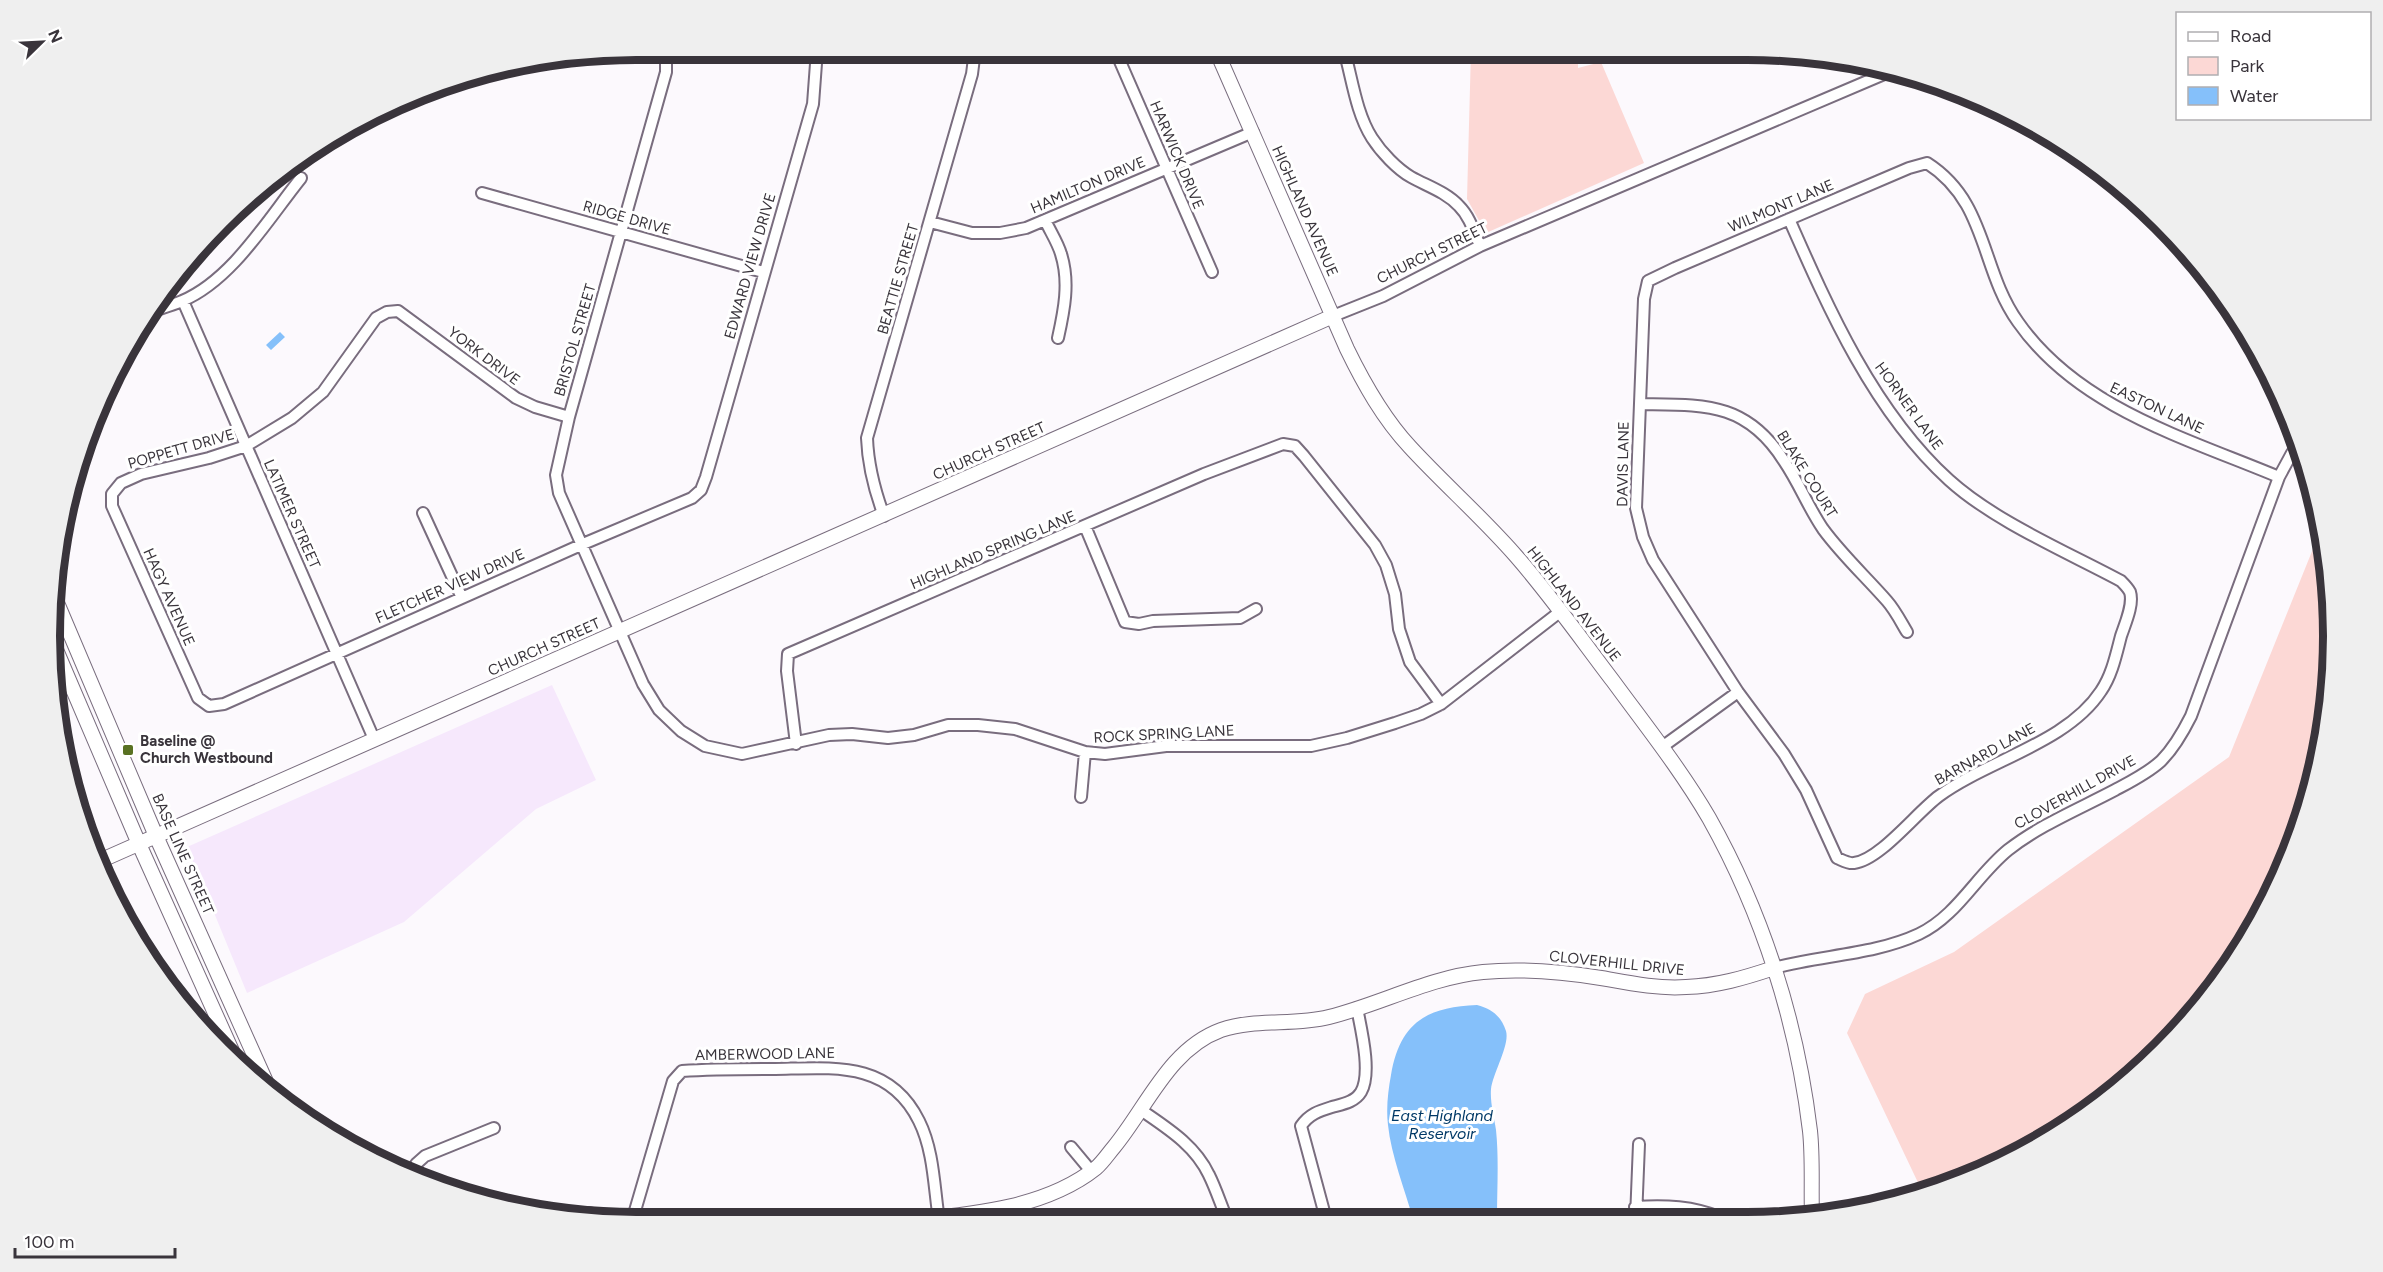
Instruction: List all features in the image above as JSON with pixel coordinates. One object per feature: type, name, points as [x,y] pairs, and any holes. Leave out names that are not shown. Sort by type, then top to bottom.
[{"type":"main road","name":"HIGHLAND AVENUE","points":[[1220,60],[1360,375],[1386,417],[1410,447],[1516,556],[1561,612],[1662,747],[1708,817],[1730,857],[1752,907],[1791,1025],[1802,1076],[1810,1134],[1812,1208]]},
{"type":"main road","name":"CHURCH STREET","points":[[105,859],[1333,316]]},
{"type":"main road","name":"BASE LINE STREET","points":[[61,611],[156,836],[263,1075]]},
{"type":"main road","points":[[60,643],[66,649],[86,690],[102,708]]},
{"type":"main road","points":[[61,660],[139,844],[228,1042]]},
{"type":"main road","name":"CLOVERHILL DRIVE","points":[[977,1212],[1045,1197],[1076,1182],[1097,1167],[1127,1131],[1171,1066],[1194,1045],[1220,1031],[1241,1024],[1305,1022],[1357,1008],[1420,986],[1483,972],[1572,974],[1656,987],[1685,987],[1731,982],[1774,968]]},
{"type":"street","name":"BRISTOL STREET","points":[[621,631],[559,493],[556,475],[569,417],[666,72],[666,60]]},
{"type":"street","name":"EDWARD VIEW DRIVE","points":[[701,490],[813,104],[816,60]]},
{"type":"street","name":"BEATTIE STREET","points":[[884,516],[868,462],[867,438],[972,74],[974,60]]},
{"type":"street","name":"HARWICK DRIVE","points":[[1119,60],[1212,272]]},
{"type":"street","points":[[1347,60],[1362,117],[1372,138],[1408,176],[1446,195],[1459,206],[1468,218],[1480,246]]},
{"type":"street","name":"CHURCH STREET","points":[[1333,316],[1383,296],[1480,246],[1872,74]]},
{"type":"street","name":"HAMILTON DRIVE","points":[[930,222],[972,233],[1026,228],[1252,132]]},
{"type":"street","name":"WILMONT LANE","points":[[1648,281],[1909,168],[1927,163]]},
{"type":"street","name":"EASTON LANE","points":[[1927,163],[1948,180],[1969,207],[1980,229],[2001,294],[2018,322],[2052,362],[2095,395],[2139,418],[2279,477]]},
{"type":"street","points":[[163,308],[183,301],[210,284],[225,271],[300,178]]},
{"type":"street","name":"RIDGE DRIVE","points":[[482,192],[763,272]]},
{"type":"street","name":"HORNER LANE","points":[[1789,219],[1827,305],[1855,356],[1919,450],[1950,481],[1992,512],[2121,581],[2130,592]]},
{"type":"street","points":[[1045,220],[1061,253],[1065,274],[1064,309],[1058,338]]},
{"type":"street","name":"DAVIS LANE","points":[[1648,281],[1644,299],[1636,508],[1643,537],[1653,560],[1738,692]]},
{"type":"street","name":"LATIMER STREET","points":[[183,301],[374,739]]},
{"type":"street","name":"YORK DRIVE","points":[[387,312],[398,311],[516,398],[535,407],[569,417]]},
{"type":"street","name":"POPPETT DRIVE","points":[[112,494],[121,483],[141,474],[209,458],[246,446],[292,418],[323,392],[376,318],[387,312]]},
{"type":"street","name":"BLAKE COURT","points":[[1640,404],[1714,407],[1741,418],[1763,433],[1785,461],[1823,529],[1888,603],[1907,632]]},
{"type":"street","name":"HIGHLAND SPRING LANE","points":[[796,744],[787,671],[788,654],[1204,474],[1283,444],[1295,446],[1375,545],[1386,565],[1395,594],[1399,629],[1410,662],[1441,704]]},
{"type":"street","name":"CLOVERHILL DRIVE","points":[[1774,968],[1804,960],[1886,946],[1920,934],[1944,918],[2006,852],[2030,835],[2137,778],[2160,761],[2179,739],[2191,716],[2279,477],[2292,452]]},
{"type":"street","name":"FLETCHER VIEW DRIVE","points":[[209,706],[224,704],[583,544],[692,498],[701,490]]},
{"type":"street","name":"HAGY AVENUE","points":[[112,494],[112,506],[198,698],[209,706]]},
{"type":"street","points":[[423,513],[462,598]]},
{"type":"street","points":[[1085,526],[1125,622],[1139,624],[1153,621],[1240,618],[1256,609]]},
{"type":"street","name":"BARNARD LANE","points":[[1738,692],[1784,754],[1806,790],[1837,858],[1847,863],[1855,863],[1869,856],[1900,832],[1938,797],[2069,725],[2088,709],[2103,690],[2113,668],[2130,604],[2130,592]]},
{"type":"street","name":"ROCK SPRING LANE","points":[[621,631],[643,684],[659,710],[681,731],[705,746],[742,754],[829,735],[852,734],[888,738],[914,735],[948,725],[978,725],[1015,729],[1085,752],[1105,754],[1166,746],[1311,746],[1347,738],[1421,714],[1441,704],[1561,612]]},
{"type":"street","points":[[1662,747],[1738,692]]},
{"type":"street","points":[[1081,797],[1085,752]]},
{"type":"street","points":[[1324,1212],[1301,1126],[1306,1118],[1351,1101],[1361,1092],[1365,1078],[1363,1038],[1357,1008]]},
{"type":"street","name":"AMBERWOOD LANE","points":[[635,1212],[674,1081],[682,1071],[842,1068],[869,1074],[887,1083],[907,1101],[920,1123],[928,1150],[938,1212]]},
{"type":"street","points":[[1141,1110],[1176,1135],[1196,1154],[1209,1173],[1224,1212]]},
{"type":"street","points":[[416,1168],[416,1164],[425,1156],[494,1128]]},
{"type":"street","points":[[1639,1144],[1635,1212],[1664,1205],[1690,1207],[1705,1212]]},
{"type":"street","points":[[1071,1147],[1091,1171]]},
{"type":"shaded area","points":[[552,685],[596,780],[536,809],[404,922],[247,993],[187,847]]},
{"type":"green space","points":[[1471,60],[1578,60],[1578,68],[1601,62],[1644,163],[1486,233],[1467,199]]},
{"type":"green space","points":[[2315,543],[2322,598],[2323,636],[2322,674],[2312,748],[2292,821],[2279,856],[2246,924],[2204,987],[2180,1016],[2127,1069],[2098,1093],[2035,1135],[2002,1153],[1919,1185],[1847,1033],[1865,994],[1954,952],[2229,757]]},
{"type":"water","points":[[280,332],[285,337],[271,350],[266,345]]},
{"type":"water","name":"East Highland Reservoir","points":[[1477,1005],[1491,1011],[1499,1017],[1506,1031],[1506,1044],[1491,1089],[1496,1130],[1497,1212],[1411,1212],[1395,1160],[1388,1125],[1388,1094],[1395,1057],[1401,1042],[1418,1021],[1443,1009]]},
{"type":"place","name":"Baseline @ Church Westbound","points":[[128,750]]}]
